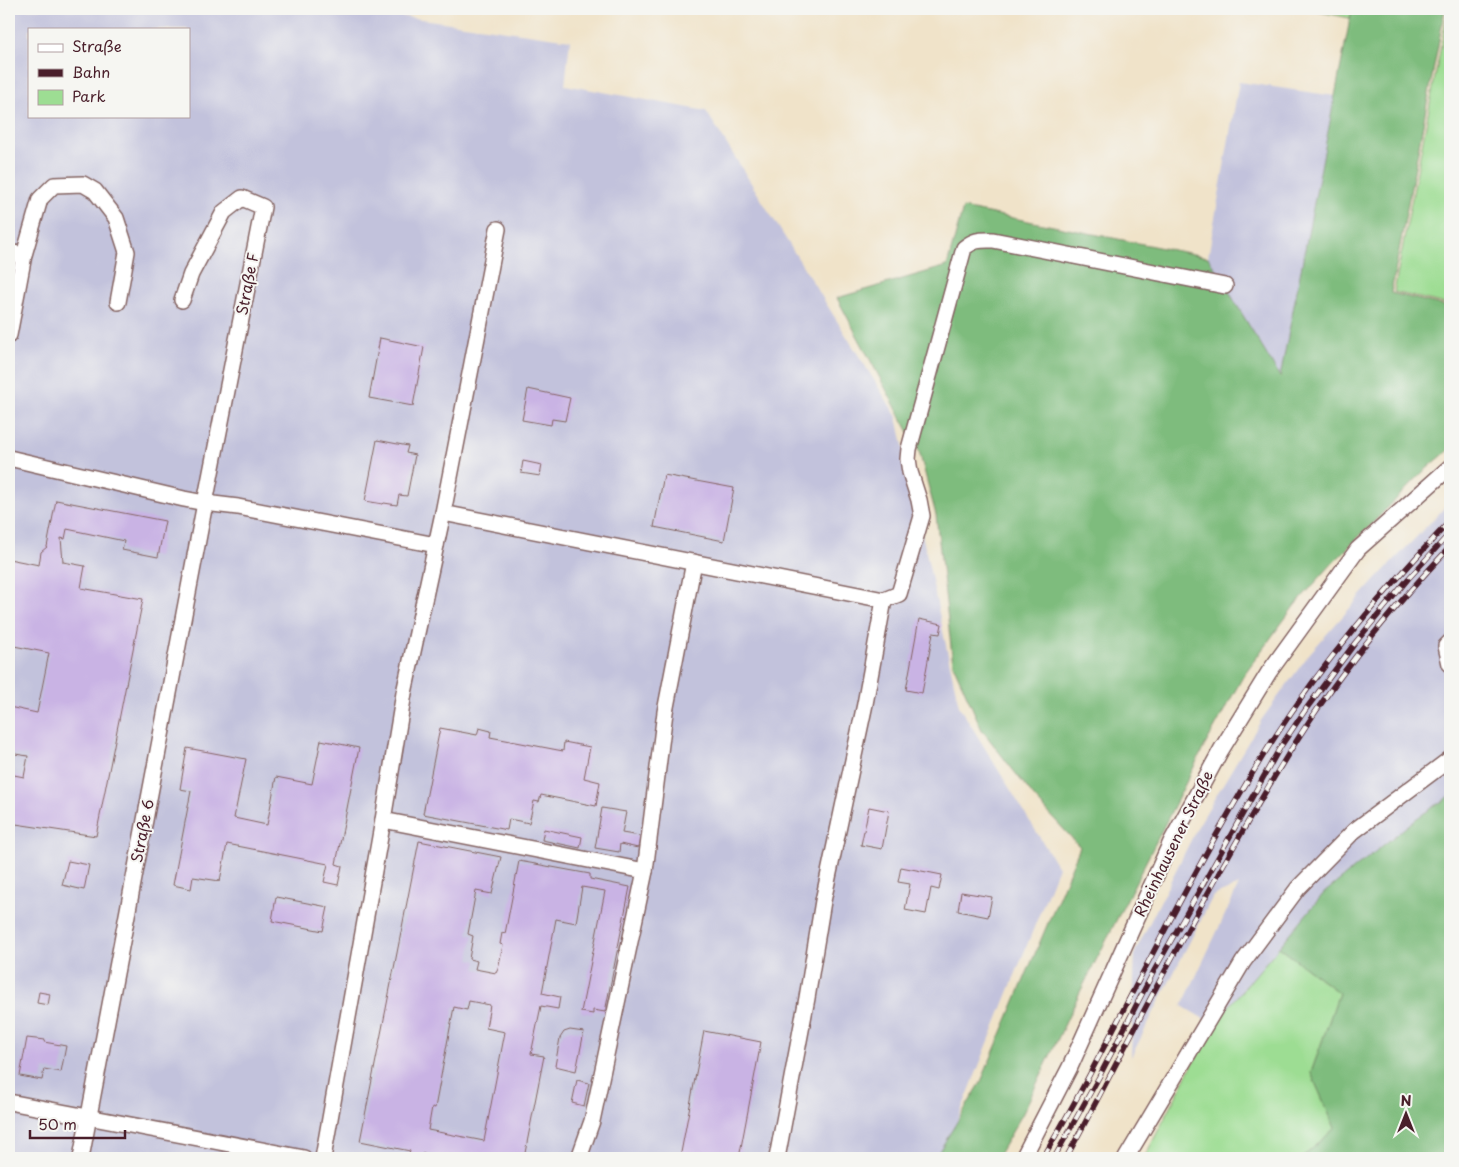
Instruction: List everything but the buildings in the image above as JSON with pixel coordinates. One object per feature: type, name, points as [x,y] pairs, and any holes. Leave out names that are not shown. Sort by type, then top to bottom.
[{"type":"street","points":[[9,335],[16,254],[40,199],[54,185],[83,184],[95,191],[116,218],[127,252],[118,302]]},
{"type":"street","name":"Straße F","points":[[182,300],[191,274],[224,212],[242,198],[263,206],[206,503]]},
{"type":"street","points":[[323,1158],[384,820],[404,693],[443,513],[498,229]]},
{"type":"street","points":[[443,513],[884,600],[899,594],[922,516],[910,472],[909,449],[964,248],[971,242],[993,240],[1225,286]]},
{"type":"street","points":[[9,458],[184,499],[238,507],[436,545]]},
{"type":"street","name":"Rheinhausener Straße","points":[[1023,1158],[1070,1067],[1171,842],[1221,750],[1268,672],[1358,549],[1450,467]]},
{"type":"street","name":"Straße 6","points":[[81,1158],[206,503]]},
{"type":"street","points":[[579,1158],[592,1121],[645,871],[665,712],[694,562]]},
{"type":"street","points":[[777,1158],[823,901],[865,704],[884,600]]},
{"type":"street","points":[[1450,642],[1446,646],[1450,664]]},
{"type":"street","points":[[1126,1158],[1242,962],[1298,888],[1354,831],[1450,759]]},
{"type":"street","points":[[384,820],[645,871]]},
{"type":"street","points":[[9,1102],[304,1158]]},
{"type":"shaded area","points":[[9,9],[350,9],[570,40],[565,85],[706,111],[897,417],[959,706],[1058,867],[948,1144],[938,1158],[9,1158]]},
{"type":"shaded area","points":[[1239,82],[1335,96],[1280,378],[1208,257]]},
{"type":"shaded area","points":[[1450,502],[1450,796],[1417,818],[1324,893],[1214,1025],[1182,1006],[1239,885],[1213,896],[1131,1057],[1135,952],[1198,826],[1262,719],[1310,653],[1375,580]]},
{"type":"green space","points":[[1304,9],[1352,9],[1350,18]]},
{"type":"green space","points":[[1352,9],[1445,9],[1391,293],[1450,307],[1450,449],[1424,471],[1331,565],[1295,605],[1245,673],[1204,747],[1080,992],[1023,1113],[997,1158],[935,1158],[980,1084],[1080,847],[1034,797],[982,730],[953,664],[936,515],[919,451],[837,298],[947,266],[963,208],[1208,257],[1280,377]]},
{"type":"green space","points":[[1448,9],[1450,9],[1450,305],[1394,292]]},
{"type":"green space","points":[[1450,796],[1450,1153],[1443,1158],[1302,1158],[1335,1128],[1311,1073],[1339,993],[1279,947],[1324,893],[1417,818]]},
{"type":"green space","points":[[1279,947],[1339,993],[1311,1073],[1335,1128],[1302,1158],[1144,1158],[1213,1025]]},
{"type":"railway","points":[[1043,1158],[1087,1080],[1202,861],[1273,740],[1335,653],[1450,521]]},
{"type":"railway","points":[[1054,1158],[1099,1077],[1155,969],[1281,746],[1355,643],[1408,579],[1450,533]]},
{"type":"railway","points":[[1066,1158],[1221,869],[1288,754],[1360,650],[1413,587],[1450,547]]}]
